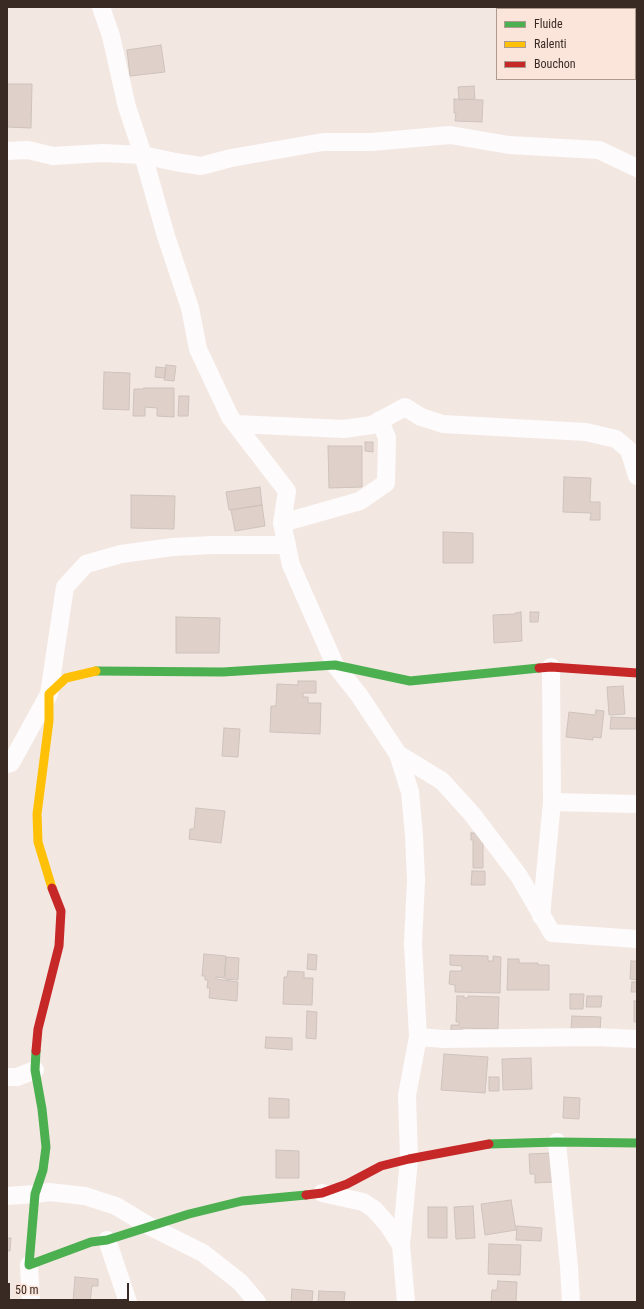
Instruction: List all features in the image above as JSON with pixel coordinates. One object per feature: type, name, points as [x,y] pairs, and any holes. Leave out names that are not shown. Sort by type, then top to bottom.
[{"type":"street","points":[[101,7],[110,36],[127,107],[143,155],[166,236],[190,308],[198,349],[230,416],[287,491],[282,522],[291,565],[335,665],[359,695],[398,754],[410,792],[416,880],[413,944],[418,1037],[407,1095],[409,1159],[401,1245],[406,1302]]},
{"type":"street","points":[[7,151],[28,150],[53,156],[102,153],[143,155],[201,166],[231,158],[323,142],[372,142],[450,136],[509,145],[599,150],[637,168]]},
{"type":"street","points":[[236,424],[344,429],[372,425],[405,407],[421,417],[443,424],[586,432],[616,439],[629,450],[637,476]]},
{"type":"street","points":[[282,522],[360,501],[386,483],[387,438],[380,420]]},
{"type":"street","points":[[31,1302],[29,1265],[35,1194],[44,1170],[46,1147],[42,1109],[35,1070],[38,1028],[59,946],[62,921],[61,911],[54,895],[38,842],[37,814],[49,721],[48,694],[65,587],[86,564],[121,554],[173,547],[213,545],[287,545]]},
{"type":"street","points":[[7,764],[11,763],[48,694],[66,678],[97,671],[223,672],[335,665],[410,681],[551,667],[637,673]]},
{"type":"street","points":[[541,916],[552,802],[551,667]]},
{"type":"street","points":[[398,754],[442,781],[472,814],[519,876],[552,933],[637,940]]},
{"type":"street","points":[[552,802],[637,804]]},
{"type":"street","points":[[418,1037],[444,1039],[595,1037],[637,1039]]},
{"type":"street","points":[[7,1077],[16,1077],[35,1070]]},
{"type":"street","points":[[557,1142],[571,1302]]},
{"type":"street","points":[[29,1265],[91,1242],[108,1240],[149,1226],[242,1200],[322,1193],[347,1184],[381,1166],[409,1159],[488,1144],[557,1142],[637,1143]]},
{"type":"street","points":[[7,1196],[49,1192],[84,1196],[116,1206],[149,1226],[203,1253],[240,1282],[257,1302]]},
{"type":"street","points":[[322,1193],[363,1202],[374,1209],[388,1225],[401,1245]]},
{"type":"street","points":[[108,1240],[128,1302]]},
{"type":"building","points":[[161,45],[165,72],[130,76],[127,50]]},
{"type":"building","points":[[7,84],[32,84],[31,128],[7,127]]},
{"type":"building","points":[[474,86],[475,99],[459,100],[458,87]]},
{"type":"building","points":[[454,99],[483,100],[482,122],[455,121],[456,113],[454,113]]},
{"type":"building","points":[[166,365],[176,366],[174,381],[164,380]]},
{"type":"building","points":[[156,367],[166,368],[165,378],[155,377]]},
{"type":"building","points":[[104,372],[130,373],[129,410],[103,409]]},
{"type":"building","points":[[174,388],[174,417],[157,416],[157,408],[145,407],[145,416],[133,416],[134,389]]},
{"type":"building","points":[[179,396],[189,396],[188,416],[178,416]]},
{"type":"building","points":[[365,442],[373,442],[373,452],[365,451]]},
{"type":"building","points":[[328,446],[362,446],[362,487],[329,488]]},
{"type":"building","points":[[564,477],[591,478],[590,502],[600,502],[600,520],[590,520],[591,513],[563,512]]},
{"type":"building","points":[[260,487],[262,505],[229,510],[226,492]]},
{"type":"building","points":[[131,495],[175,496],[174,529],[131,528]]},
{"type":"building","points":[[262,505],[265,526],[235,531],[231,510]]},
{"type":"building","points":[[443,532],[473,533],[473,563],[443,563]]},
{"type":"building","points":[[521,612],[522,641],[494,643],[493,615],[515,614]]},
{"type":"building","points":[[530,612],[539,612],[538,622],[530,622]]},
{"type":"building","points":[[176,617],[220,618],[219,653],[176,653]]},
{"type":"building","points":[[298,681],[316,681],[316,693],[303,693],[303,697],[308,697],[308,703],[321,703],[320,734],[270,732],[271,706],[276,706],[277,684],[298,685]]},
{"type":"building","points":[[623,686],[625,714],[609,715],[607,687]]},
{"type":"building","points":[[596,710],[604,711],[601,738],[593,737],[593,740],[566,737],[569,712],[595,715]]},
{"type":"building","points":[[611,717],[636,718],[636,729],[610,729]]},
{"type":"building","points":[[224,728],[240,729],[238,757],[222,756]]},
{"type":"building","points":[[196,808],[225,811],[221,843],[189,839],[190,829],[194,829]]},
{"type":"building","points":[[471,833],[483,833],[483,868],[473,868],[473,840],[471,840]]},
{"type":"building","points":[[472,871],[485,871],[485,885],[471,885]]},
{"type":"building","points":[[204,954],[226,956],[224,978],[216,977],[216,979],[238,982],[237,1001],[209,998],[210,988],[207,988],[208,980],[205,980],[205,976],[202,976]]},
{"type":"building","points":[[308,954],[317,955],[316,970],[307,969]]},
{"type":"building","points":[[450,955],[488,956],[488,961],[493,961],[493,956],[501,957],[500,993],[455,992],[455,985],[449,984],[450,971],[462,971],[462,966],[450,965]]},
{"type":"building","points":[[226,957],[239,958],[238,980],[225,979]]},
{"type":"building","points":[[508,959],[519,959],[519,963],[538,963],[538,965],[549,965],[549,990],[507,990]]},
{"type":"building","points":[[631,961],[637,961],[637,980],[630,979]]},
{"type":"building","points":[[288,971],[304,972],[304,978],[313,978],[312,1005],[283,1004],[284,977],[287,977]]},
{"type":"building","points":[[632,982],[637,982],[637,992],[631,992]]},
{"type":"building","points":[[570,994],[584,994],[583,1009],[570,1009]]},
{"type":"building","points":[[457,996],[464,996],[464,998],[468,998],[468,996],[499,997],[498,1029],[462,1028],[462,1030],[451,1030],[451,1025],[459,1025],[459,1022],[456,1022]]},
{"type":"building","points":[[587,996],[602,996],[601,1007],[586,1007]]},
{"type":"building","points":[[634,1001],[637,1001],[637,1022],[634,1022]]},
{"type":"building","points":[[307,1011],[317,1012],[316,1039],[306,1038]]},
{"type":"building","points":[[572,1016],[601,1017],[600,1031],[571,1030]]},
{"type":"building","points":[[266,1037],[292,1038],[292,1050],[265,1048]]},
{"type":"building","points":[[444,1054],[488,1057],[485,1093],[441,1090]]},
{"type":"building","points":[[531,1058],[532,1089],[503,1090],[502,1059]]},
{"type":"building","points":[[489,1077],[499,1077],[499,1091],[489,1091]]},
{"type":"building","points":[[564,1097],[580,1098],[579,1119],[563,1118]]},
{"type":"building","points":[[269,1098],[289,1099],[289,1118],[269,1118]]},
{"type":"building","points":[[276,1150],[299,1151],[299,1178],[276,1178]]},
{"type":"building","points":[[552,1153],[554,1182],[535,1183],[535,1174],[530,1174],[529,1154]]},
{"type":"building","points":[[511,1200],[516,1230],[485,1235],[481,1204]]},
{"type":"building","points":[[473,1206],[475,1238],[456,1239],[454,1207]]},
{"type":"building","points":[[428,1207],[447,1207],[447,1238],[428,1238]]},
{"type":"building","points":[[517,1226],[542,1228],[541,1241],[516,1240]]},
{"type":"building","points":[[7,1238],[11,1238],[10,1251],[7,1251]]},
{"type":"building","points":[[489,1244],[521,1245],[520,1275],[488,1274]]},
{"type":"building","points":[[75,1277],[98,1279],[98,1286],[92,1286],[90,1302],[73,1302]]},
{"type":"building","points":[[498,1281],[517,1282],[516,1302],[491,1302],[492,1290],[497,1290]]},
{"type":"building","points":[[292,1289],[313,1291],[312,1302],[291,1302]]},
{"type":"building","points":[[319,1291],[345,1292],[344,1302],[318,1302]]},
{"type":"traffic: fast","points":[[96,671],[223,672],[335,665],[410,681],[539,668]]},
{"type":"traffic: fast","points":[[36,1051],[35,1070],[42,1109],[46,1147],[43,1170],[35,1194],[29,1265],[91,1242],[107,1240],[189,1214],[242,1201],[306,1195]]},
{"type":"traffic: fast","points":[[489,1144],[557,1142],[637,1143]]},
{"type":"traffic: slow","points":[[52,888],[38,842],[37,814],[49,721],[49,694],[66,678],[96,671]]},
{"type":"traffic: jam","points":[[539,668],[551,667],[637,673]]},
{"type":"traffic: jam","points":[[36,1051],[38,1029],[59,946],[61,911],[52,888]]},
{"type":"traffic: jam","points":[[306,1195],[322,1193],[347,1184],[381,1166],[409,1159],[489,1144]]}]
